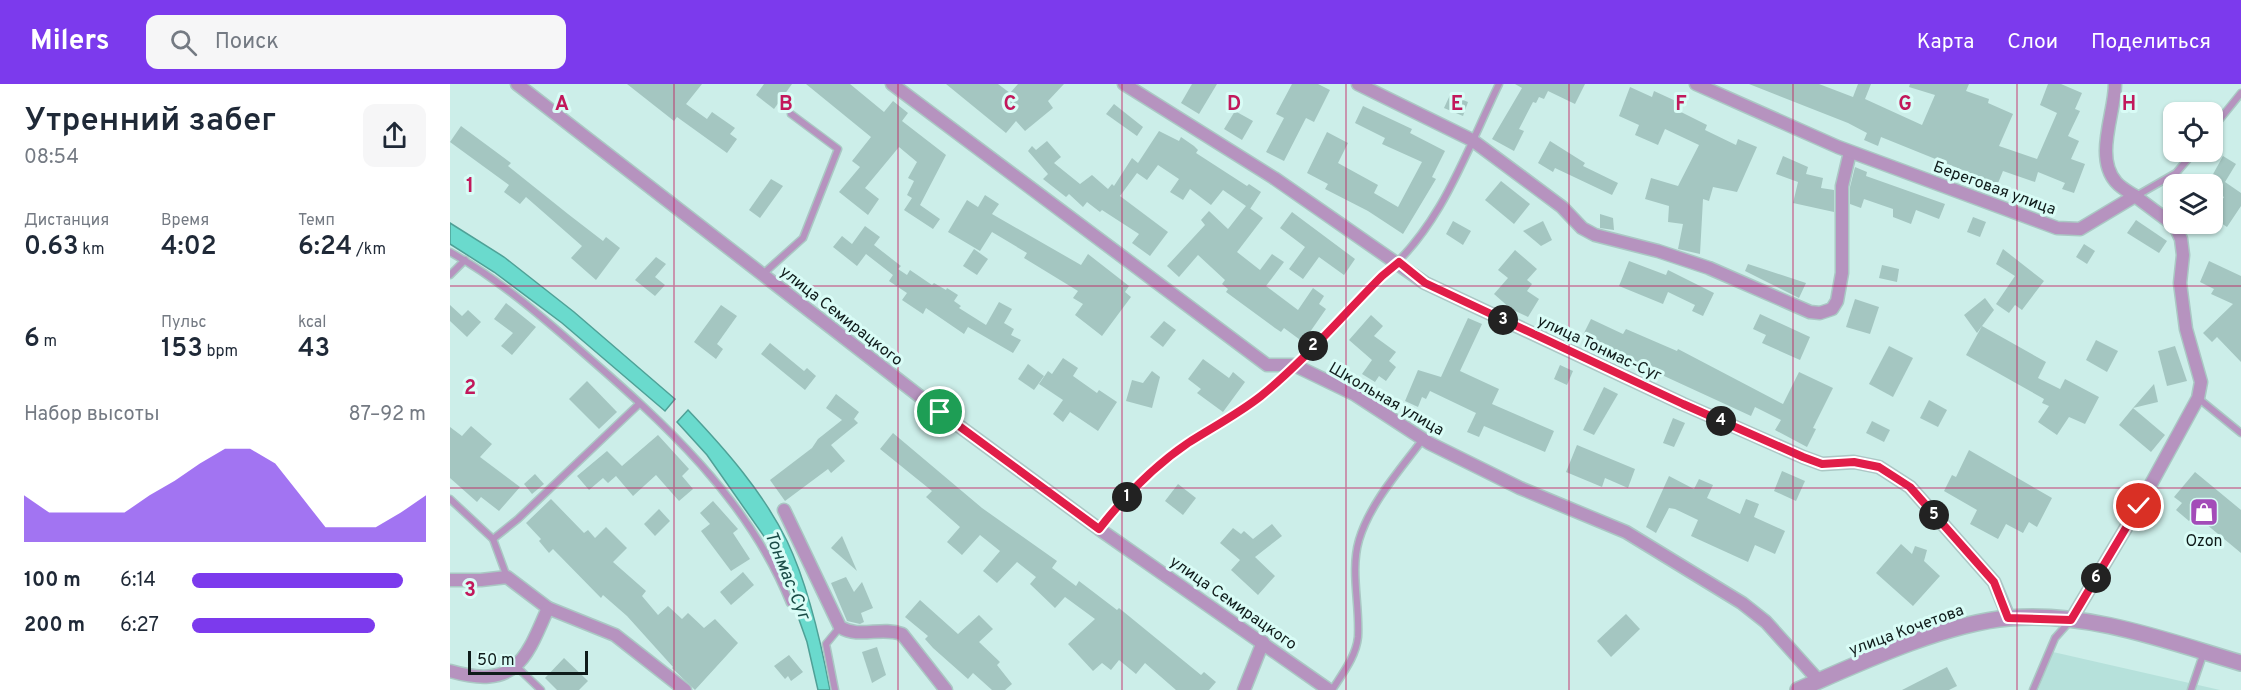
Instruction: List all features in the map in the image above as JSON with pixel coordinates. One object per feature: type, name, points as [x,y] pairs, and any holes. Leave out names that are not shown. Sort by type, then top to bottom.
[{"type":"street","name":"улица Семирацкого","points":[[517,84],[940,412],[1099,529],[1331,690]]},
{"type":"street","name":"Школьная улица","points":[[892,84],[1267,364],[1294,365],[1354,394],[1423,439],[1520,488],[1626,532],[1742,603],[1766,622],[1819,681]]},
{"type":"street","name":"улица Тонмас-Суг","points":[[1124,84],[1274,178],[1399,262],[1425,283],[1683,404],[1803,457],[1822,464],[1854,462],[1879,467],[1910,487],[1994,582],[2008,618]]},
{"type":"street","points":[[1358,84],[1472,140],[1562,207],[1582,228],[1595,235],[1658,250],[1709,268],[1773,298],[1815,313],[1832,309],[1841,287],[1842,186],[1850,152]]},
{"type":"street","name":"Береговая улица","points":[[1696,84],[1850,152],[2057,228],[2080,229],[2135,196]]},
{"type":"street","points":[[2071,620],[2139,506],[2198,398],[2201,382],[2186,329],[2180,283],[2183,255],[2181,239],[2175,226],[2116,183],[2109,172],[2106,157],[2115,84]]},
{"type":"street","points":[[784,510],[840,627],[849,632],[892,630],[902,634],[946,690]]},
{"type":"street","points":[[450,580],[507,577],[548,608],[615,635],[685,690]]},
{"type":"street","points":[[450,671],[483,678],[506,675],[518,668],[528,656],[548,608]]},
{"type":"street","name":"улица Кочетова","points":[[1798,690],[1925,639],[1972,623],[2008,618],[2071,620],[2119,628],[2241,663]]},
{"type":"street","points":[[1244,690],[1263,642]]},
{"type":"lane","points":[[1099,529],[1117,507],[1161,463],[1189,443],[1236,416],[1294,365],[1382,276],[1399,262],[1420,237],[1446,195],[1499,84]]},
{"type":"lane","points":[[2223,115],[2241,93]]},
{"type":"lane","points":[[763,274],[803,238],[838,149],[791,114]]},
{"type":"lane","points":[[2135,196],[2176,173],[2185,162]]},
{"type":"lane","points":[[450,252],[465,260],[537,312],[668,428],[711,475],[764,548],[790,603]]},
{"type":"lane","points":[[450,275],[465,260]]},
{"type":"lane","points":[[2198,398],[2241,433]]},
{"type":"lane","points":[[493,539],[518,519],[639,404]]},
{"type":"lane","points":[[1331,690],[1354,654],[1358,638],[1356,561],[1358,542],[1371,513],[1423,439]]},
{"type":"lane","points":[[450,499],[493,539],[507,577]]},
{"type":"lane","points":[[2033,690],[2055,638],[2071,620]]},
{"type":"lane","points":[[836,690],[826,644],[840,627]]},
{"type":"lane","points":[[2191,690],[2204,652]]},
{"type":"lane","points":[[518,668],[541,690]]},
{"type":"shaded area","points":[[2053,652],[2220,690],[2038,690]]},
{"type":"water","points":[[450,223],[504,257],[574,312],[675,399],[665,411],[562,323],[494,272],[450,244]]},
{"type":"water","name":"Тонмас-Суг","points":[[688,410],[755,488],[787,541],[795,558],[813,614],[830,690],[818,690],[807,642],[775,552],[707,455],[677,422]]},
{"type":"building","points":[[627,84],[702,84],[686,104],[707,119],[712,112],[735,128],[730,134],[737,139],[727,153],[677,117],[674,121]]},
{"type":"building","points":[[764,84],[792,84],[774,109],[756,95]]},
{"type":"building","points":[[806,84],[850,84],[884,112],[893,101],[908,113],[902,121],[946,155],[920,205],[940,219],[933,229],[904,210],[912,198],[907,195],[914,181],[908,178],[917,162],[899,147],[865,188],[879,199],[868,215],[839,192],[860,167],[852,161],[871,137]]},
{"type":"building","points":[[946,84],[998,84],[1010,93],[1018,84],[1064,84],[1048,101],[1053,108],[1025,131],[1016,121],[1006,133]]},
{"type":"building","points":[[1192,84],[1217,84],[1199,114],[1181,103]]},
{"type":"building","points":[[1292,84],[1318,84],[1330,90],[1314,122],[1306,118],[1284,161],[1266,152],[1284,118],[1276,114]]},
{"type":"building","points":[[1515,84],[1585,84],[1575,104],[1548,91],[1544,99],[1539,97],[1536,103],[1533,102],[1519,129],[1524,131],[1514,151],[1492,139],[1522,88]]},
{"type":"building","points":[[1749,84],[1819,84],[1853,97],[1858,84],[1871,84],[1865,99],[1922,125],[1935,95],[1909,87],[1910,84],[1969,84],[1966,91],[1989,99],[1988,103],[2013,114],[1999,146],[2037,159],[2057,113],[2040,105],[2048,84],[2061,84],[2082,93],[2075,109],[2080,111],[2068,136],[2079,141],[2071,159],[2085,164],[2074,193],[2062,189],[2065,183],[2038,172],[2035,182],[2003,171],[1996,188],[1978,181],[1980,177],[1881,137],[1878,146],[1864,140],[1867,133],[1848,123]]},
{"type":"building","points":[[1630,87],[1652,97],[1654,91],[1678,102],[1675,109],[1707,125],[1705,130],[1736,145],[1738,139],[1757,147],[1737,192],[1713,187],[1709,201],[1703,199],[1700,254],[1678,249],[1683,224],[1668,222],[1669,206],[1645,199],[1651,178],[1678,186],[1699,145],[1665,129],[1658,145],[1635,135],[1639,125],[1619,116]]},
{"type":"building","points":[[1450,95],[1468,102],[1463,116],[1444,108]]},
{"type":"building","points":[[1114,104],[1143,127],[1137,136],[1106,114]]},
{"type":"building","points":[[1363,106],[1412,129],[1410,133],[1445,151],[1432,177],[1436,179],[1403,234],[1368,211],[1325,189],[1328,184],[1307,173],[1327,132],[1348,143],[1338,163],[1378,185],[1374,193],[1398,207],[1422,162],[1382,144],[1385,138],[1355,123]]},
{"type":"building","points":[[1235,111],[1253,121],[1242,140],[1224,129]]},
{"type":"building","points":[[461,126],[511,163],[508,166],[603,241],[606,237],[620,248],[596,280],[571,258],[582,246],[526,197],[520,204],[504,192],[509,185],[450,142]]},
{"type":"building","points":[[1159,131],[1179,141],[1181,137],[1198,150],[1196,153],[1247,186],[1249,184],[1261,192],[1250,209],[1263,218],[1237,252],[1260,270],[1272,254],[1284,262],[1266,286],[1298,310],[1313,288],[1324,296],[1319,304],[1326,309],[1303,342],[1284,328],[1281,332],[1226,292],[1228,289],[1222,284],[1225,280],[1198,255],[1179,277],[1167,266],[1205,225],[1201,220],[1209,211],[1228,229],[1246,206],[1223,190],[1211,205],[1190,189],[1183,200],[1170,192],[1179,179],[1158,165],[1147,180],[1137,173],[1120,196],[1168,232],[1150,256],[1132,243],[1139,234],[1087,202],[1083,207],[1069,194],[1066,197],[1043,179],[1048,174],[1028,151],[1032,146],[1036,150],[1047,141],[1061,157],[1054,163],[1080,184],[1092,175],[1108,189],[1112,184],[1114,186],[1132,158],[1138,163]]},
{"type":"building","points":[[1550,141],[1585,163],[1583,166],[1618,183],[1612,195],[1555,168],[1553,172],[1538,163]]},
{"type":"building","points":[[1783,156],[1808,167],[1806,174],[1823,178],[1821,188],[1834,190],[1834,212],[1793,203],[1798,182],[1776,174]]},
{"type":"building","points":[[2223,156],[2236,164],[2225,182],[2241,193],[2241,206],[2227,227],[2223,224],[2223,174],[2213,174],[2220,162],[2223,162]]},
{"type":"building","points":[[1855,167],[1867,172],[1866,176],[1945,204],[1939,219],[1916,210],[1911,224],[1893,217],[1893,209],[1864,199],[1861,208],[1850,204],[1850,187]]},
{"type":"building","points":[[771,179],[783,186],[760,218],[749,210]]},
{"type":"building","points":[[1501,181],[1530,204],[1514,224],[1485,200]]},
{"type":"building","points":[[985,195],[999,204],[992,214],[1081,265],[1088,254],[1129,286],[1125,292],[1131,297],[1102,336],[1075,315],[1083,304],[1073,298],[1078,291],[1024,258],[1027,253],[992,232],[980,251],[948,232],[967,200],[978,207]]},
{"type":"building","points":[[1292,212],[1355,259],[1344,275],[1319,257],[1303,279],[1289,269],[1305,247],[1280,228]]},
{"type":"building","points":[[1600,214],[1613,218],[1614,230],[1600,228]]},
{"type":"building","points":[[1973,217],[1986,222],[1980,237],[1967,232]]},
{"type":"building","points":[[2136,220],[2167,241],[2159,253],[2127,233]]},
{"type":"building","points":[[1453,221],[1471,231],[1463,245],[1446,234]]},
{"type":"building","points":[[1543,221],[1552,240],[1541,246],[1523,231]]},
{"type":"building","points":[[865,226],[880,237],[874,245],[901,266],[898,269],[907,275],[910,270],[932,285],[934,283],[946,290],[947,288],[958,295],[954,301],[961,306],[959,308],[986,325],[999,302],[1012,309],[1004,323],[1014,329],[1011,335],[1021,340],[1013,353],[968,327],[964,334],[926,308],[923,314],[902,300],[907,293],[889,281],[893,275],[866,254],[857,266],[833,247],[842,236],[852,244]]},
{"type":"building","points":[[2084,244],[2095,251],[2087,264],[2076,257]]},
{"type":"building","points":[[974,249],[988,259],[977,275],[963,266]]},
{"type":"building","points":[[2003,249],[2044,281],[2022,310],[2015,305],[2009,313],[1996,304],[2015,276],[1996,264]]},
{"type":"building","points":[[1515,250],[1537,269],[1527,280],[1532,284],[1527,291],[1539,299],[1528,317],[1511,309],[1494,294],[1508,278],[1498,270]]},
{"type":"building","points":[[656,257],[666,264],[655,277],[665,285],[655,296],[635,280]]},
{"type":"building","points":[[1629,261],[1666,275],[1668,270],[1714,293],[1703,316],[1692,311],[1695,305],[1668,292],[1663,304],[1619,286]]},
{"type":"building","points":[[2209,261],[2241,276],[2241,362],[2217,337],[2212,342],[2203,333],[2233,304],[2211,294],[2214,289],[2200,282]]},
{"type":"building","points":[[1748,264],[1806,283],[1799,298],[1745,271]]},
{"type":"building","points":[[1882,265],[1899,269],[1897,282],[1879,278]]},
{"type":"building","points":[[1985,298],[1994,310],[1977,333],[1964,315]]},
{"type":"building","points":[[1855,299],[1879,307],[1870,334],[1846,327]]},
{"type":"building","points":[[506,303],[536,327],[512,355],[501,346],[513,333],[494,319]]},
{"type":"building","points":[[450,305],[462,316],[468,310],[481,322],[467,337],[450,321]]},
{"type":"building","points":[[721,305],[737,316],[717,344],[723,349],[716,359],[694,342]]},
{"type":"building","points":[[1760,314],[1810,337],[1800,360],[1762,343],[1766,335],[1753,329]]},
{"type":"building","points":[[1371,315],[1383,326],[1374,336],[1396,352],[1389,361],[1396,367],[1386,381],[1379,376],[1375,382],[1362,374],[1372,360],[1349,340]]},
{"type":"building","points":[[1468,318],[1482,324],[1460,371],[1499,389],[1492,404],[1554,431],[1545,452],[1484,426],[1479,437],[1467,432],[1476,413],[1430,391],[1426,399],[1422,397],[1418,407],[1405,401],[1418,370],[1441,377]]},
{"type":"building","points":[[1591,319],[1623,334],[1626,329],[1677,351],[1678,349],[1783,404],[1799,372],[1833,388],[1813,428],[1816,429],[1807,447],[1775,430],[1781,420],[1755,407],[1751,416],[1638,364],[1637,367],[1619,359],[1622,354],[1583,335]]},
{"type":"building","points":[[1164,321],[1176,330],[1163,347],[1150,337]]},
{"type":"building","points":[[1982,326],[2046,362],[2038,378],[2060,389],[2065,379],[2099,397],[2085,424],[2069,417],[2057,435],[2038,422],[2049,406],[2042,403],[2044,399],[1966,355]]},
{"type":"building","points":[[2096,340],[2118,351],[2107,372],[2086,360]]},
{"type":"building","points":[[770,343],[804,371],[807,368],[816,376],[805,390],[761,354]]},
{"type":"building","points":[[1889,346],[1913,358],[1893,397],[1869,384]]},
{"type":"building","points":[[2175,346],[2187,381],[2167,386],[2158,351]]},
{"type":"building","points":[[1063,358],[1078,368],[1073,376],[1097,393],[1099,390],[1117,402],[1098,431],[1070,412],[1063,422],[1053,414],[1063,400],[1039,384],[1048,371],[1052,374]]},
{"type":"building","points":[[1203,359],[1229,378],[1233,372],[1245,382],[1223,412],[1197,393],[1201,389],[1188,379]]},
{"type":"building","points":[[1028,364],[1044,376],[1034,390],[1018,379]]},
{"type":"building","points":[[1560,365],[1573,371],[1567,385],[1554,379]]},
{"type":"building","points":[[1152,371],[1160,377],[1152,408],[1126,401],[1132,380],[1143,383]]},
{"type":"building","points":[[587,381],[617,412],[599,429],[569,399]]},
{"type":"building","points":[[2154,384],[2158,402],[2133,408]]},
{"type":"building","points":[[1604,387],[1618,394],[1594,435],[1583,430]]},
{"type":"building","points":[[836,394],[859,412],[854,419],[858,423],[831,445],[845,461],[831,473],[828,469],[785,501],[770,480],[812,448],[818,439],[842,420],[826,408]]},
{"type":"building","points":[[1929,400],[1947,410],[1938,427],[1920,418]]},
{"type":"building","points":[[2133,408],[2165,435],[2151,452],[2119,425]]},
{"type":"building","points":[[1673,418],[1685,423],[1674,447],[1663,443]]},
{"type":"building","points":[[1872,421],[1890,430],[1884,442],[1866,433]]},
{"type":"building","points":[[471,426],[492,444],[480,457],[520,487],[499,511],[481,497],[477,502],[450,478],[450,427],[462,436]]},
{"type":"building","points":[[893,433],[982,508],[1057,561],[1052,568],[1076,586],[1079,581],[1117,610],[1119,608],[1201,675],[1204,672],[1216,682],[1209,690],[1176,690],[1145,663],[1136,674],[1119,660],[1111,670],[1102,663],[1093,671],[1068,644],[1095,619],[1065,597],[1055,608],[1030,584],[1036,577],[1017,562],[997,583],[983,571],[1000,551],[980,535],[962,555],[947,542],[960,527],[926,497],[932,491],[880,449]]},
{"type":"building","points":[[658,435],[689,469],[682,476],[693,489],[679,501],[656,475],[633,496],[616,476],[608,483],[603,478],[589,490],[577,476],[607,451],[622,466]]},
{"type":"building","points":[[1577,445],[1635,469],[1628,488],[1605,478],[1602,487],[1566,472]]},
{"type":"building","points":[[1969,450],[2052,498],[2037,527],[2029,522],[2023,533],[2006,524],[1998,539],[1970,524],[1977,510],[1944,491],[1952,475],[1956,477]]},
{"type":"building","points":[[1782,471],[1805,481],[1796,501],[1774,491]]},
{"type":"building","points":[[2195,472],[2241,510],[2241,553],[2194,514],[2189,521],[2176,510],[2182,503],[2174,497]]},
{"type":"building","points":[[535,474],[544,484],[532,494],[524,484]]},
{"type":"building","points":[[1669,476],[1694,489],[1699,479],[1713,485],[1707,498],[1740,514],[1746,499],[1759,504],[1754,517],[1785,531],[1775,554],[1755,545],[1748,562],[1691,536],[1698,520],[1675,509],[1669,508],[1656,533],[1646,527]]},
{"type":"building","points":[[1178,484],[1196,498],[1183,515],[1165,501]]},
{"type":"building","points":[[551,499],[584,533],[588,530],[595,538],[606,527],[627,548],[613,562],[646,591],[642,596],[658,615],[668,606],[682,619],[688,613],[704,628],[715,619],[738,643],[695,690],[672,668],[627,616],[603,595],[601,598],[553,549],[549,553],[539,541],[541,539],[526,523]]},
{"type":"building","points":[[713,501],[738,529],[733,533],[750,559],[731,571],[701,531],[710,524],[700,513]]},
{"type":"building","points":[[659,509],[670,521],[655,536],[644,524]]},
{"type":"building","points":[[1272,524],[1282,536],[1255,557],[1275,576],[1258,595],[1231,570],[1240,560],[1220,543],[1233,528],[1241,534],[1244,531],[1253,539]]},
{"type":"building","points":[[842,536],[857,571],[831,548]]},
{"type":"building","points":[[1901,544],[1912,554],[1915,546],[1927,550],[1924,561],[1940,576],[1913,606],[1876,573]]},
{"type":"building","points":[[743,572],[754,585],[731,605],[720,592]]},
{"type":"building","points":[[846,577],[854,592],[862,582],[873,608],[861,613],[864,622],[860,624],[847,621],[831,583]]},
{"type":"building","points":[[920,600],[958,634],[979,615],[993,629],[979,642],[1000,662],[997,665],[1012,684],[1005,690],[992,690],[973,673],[968,679],[933,648],[925,639],[928,636],[905,617]]},
{"type":"building","points":[[1626,614],[1640,629],[1611,657],[1597,641]]},
{"type":"building","points":[[877,647],[886,675],[872,683],[862,652]]},
{"type":"building","points":[[789,655],[803,672],[791,681],[788,676],[785,679],[774,666]]},
{"type":"building","points":[[564,658],[588,681],[579,690],[557,690],[545,678]]},
{"type":"building","points":[[1947,667],[1957,686],[1949,690],[1902,690]]},
{"type":"place","name":"Ozon","points":[[2204,512]]},
{"type":"route","points":[[940,412],[1099,529],[1117,507],[1161,463],[1189,443],[1236,416],[1263,394],[1399,262],[1425,283],[1683,404],[1803,457],[1822,464],[1854,462],[1879,467],[1910,487],[1994,582],[2008,618],[2035,617],[2071,620],[2139,506]]}]
